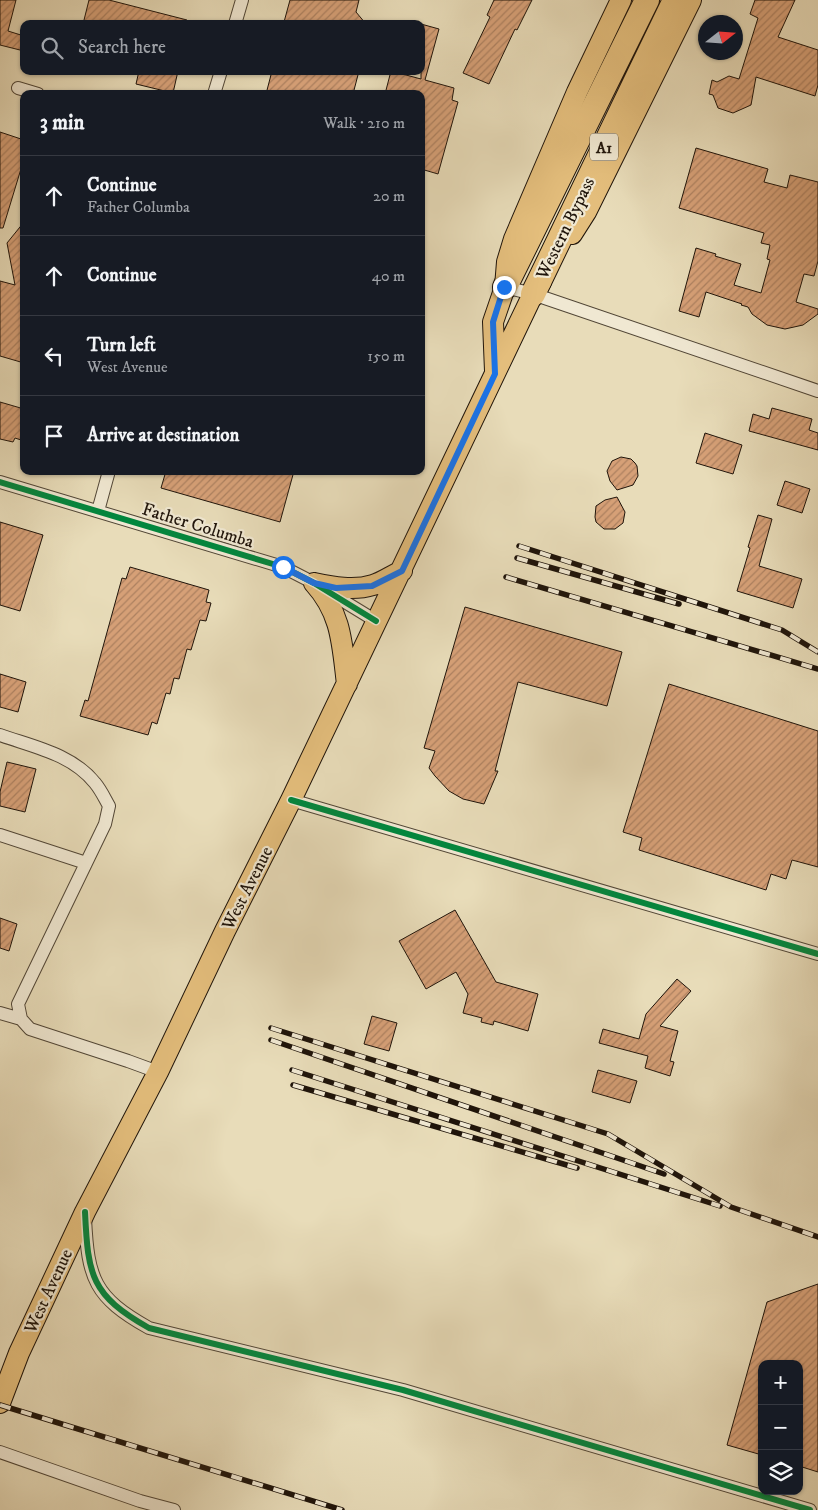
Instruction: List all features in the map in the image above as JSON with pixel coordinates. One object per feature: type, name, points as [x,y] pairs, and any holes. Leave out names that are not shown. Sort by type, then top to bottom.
[{"type":"highway","name":"Western Bypass","points":[[504,287],[647,0]]},
{"type":"highway","name":"Western Bypass","points":[[533,294],[675,0]]},
{"type":"main road","name":"West Avenue","points":[[0,1403],[19,1353],[85,1212],[158,1072],[225,931],[291,800],[533,294],[586,212],[691,0]]},
{"type":"main road","name":"West Avenue","points":[[495,374],[493,322],[504,287],[507,262],[514,239],[618,2]]},
{"type":"main road","points":[[314,583],[336,588],[372,586],[402,571]]},
{"type":"main road","points":[[314,583],[331,606],[338,622],[343,646],[347,684]]},
{"type":"street","points":[[236,20],[242,0]]},
{"type":"street","points":[[215,90],[220,75]]},
{"type":"street","points":[[18,88],[25,90]]},
{"type":"street","points":[[504,287],[533,294],[818,391]]},
{"type":"street","points":[[98,511],[108,475]]},
{"type":"street","name":"Father Columba","points":[[0,482],[283,567],[314,583],[376,621]]},
{"type":"street","points":[[0,735],[53,752],[74,764],[95,783],[109,806],[105,824],[18,1004],[21,1019],[30,1029],[158,1072]]},
{"type":"street","points":[[291,800],[818,954]]},
{"type":"street","points":[[0,835],[86,863]]},
{"type":"street","points":[[0,1013],[21,1019]]},
{"type":"street","points":[[85,1212],[87,1252],[93,1275],[105,1296],[124,1314],[149,1328],[403,1390],[810,1510]]},
{"type":"street","points":[[0,1452],[140,1501],[174,1510]]},
{"type":"building","points":[[0,0],[16,0],[8,31],[20,35],[20,50],[0,45]]},
{"type":"building","points":[[89,0],[109,0],[187,20],[84,20]]},
{"type":"building","points":[[290,0],[359,0],[356,12],[363,20],[285,20]]},
{"type":"building","points":[[494,0],[532,0],[517,30],[515,29],[489,84],[463,73],[490,17],[487,15]]},
{"type":"building","points":[[755,0],[795,0],[778,37],[818,50],[818,85],[815,96],[756,77],[751,105],[733,113],[718,108],[713,95],[709,94],[712,80],[717,82],[729,76],[739,79],[758,18],[750,14]]},
{"type":"building","points":[[425,25],[439,29],[425,80],[454,88],[452,100],[458,102],[438,174],[425,170],[425,90],[386,90],[390,75],[406,75],[421,79],[421,75],[425,75]]},
{"type":"building","points":[[138,75],[177,75],[174,90],[161,90],[136,84]]},
{"type":"building","points":[[271,75],[358,75],[354,90],[267,90]]},
{"type":"building","points":[[0,132],[20,139],[20,172],[3,228],[0,228]]},
{"type":"building","points":[[696,148],[768,169],[764,182],[787,188],[790,175],[818,182],[818,261],[814,276],[804,274],[796,302],[818,309],[818,314],[803,325],[785,329],[767,325],[752,314],[748,307],[706,292],[699,317],[679,311],[696,248],[741,264],[734,285],[761,293],[770,260],[767,259],[770,245],[761,243],[764,233],[679,208]]},
{"type":"building","points":[[20,227],[20,362],[0,356],[0,281],[15,285],[7,243]]},
{"type":"building","points":[[0,402],[20,408],[20,440],[15,438],[13,442],[0,439]]},
{"type":"building","points":[[772,408],[812,419],[809,430],[818,433],[818,450],[749,431],[753,414],[769,419]]},
{"type":"building","points":[[705,433],[742,445],[733,474],[696,463]]},
{"type":"building","points":[[621,457],[631,459],[635,463],[638,476],[633,485],[617,490],[610,481],[607,471],[612,461]]},
{"type":"building","points":[[165,475],[293,475],[280,522],[161,488]]},
{"type":"building","points":[[785,481],[810,489],[802,513],[777,505]]},
{"type":"building","points":[[617,497],[625,512],[623,523],[615,529],[604,529],[596,522],[596,506],[605,500]]},
{"type":"building","points":[[758,515],[772,519],[759,566],[802,579],[793,608],[737,591]]},
{"type":"building","points":[[0,522],[43,535],[20,611],[0,605]]},
{"type":"building","points":[[130,567],[209,590],[206,602],[211,603],[206,621],[200,620],[191,650],[187,649],[179,679],[174,678],[170,694],[166,693],[157,724],[152,722],[148,735],[80,716],[85,700],[88,701],[122,578],[126,579]]},
{"type":"building","points":[[465,607],[622,652],[607,706],[518,682],[495,771],[498,771],[484,804],[463,799],[449,791],[429,768],[435,751],[424,748]]},
{"type":"building","points":[[0,674],[26,682],[18,712],[0,707]]},
{"type":"building","points":[[669,684],[818,731],[818,867],[792,860],[786,879],[771,874],[766,890],[639,850],[642,838],[623,832]]},
{"type":"building","points":[[7,762],[36,769],[25,812],[0,806],[0,792]]},
{"type":"building","points":[[455,910],[496,982],[538,994],[528,1031],[494,1021],[493,1025],[481,1022],[482,1018],[463,1013],[468,994],[456,972],[426,989],[399,941]]},
{"type":"building","points":[[0,918],[17,924],[9,951],[0,948]]},
{"type":"building","points":[[677,979],[691,991],[660,1026],[678,1031],[670,1061],[674,1062],[670,1076],[645,1068],[648,1056],[599,1043],[603,1029],[639,1039],[646,1014]]},
{"type":"building","points":[[372,1016],[397,1023],[389,1051],[364,1044]]},
{"type":"building","points":[[598,1070],[637,1081],[630,1103],[592,1092]]},
{"type":"building","points":[[818,1284],[818,1472],[803,1467],[803,1360],[758,1360],[758,1454],[727,1445],[767,1302]]},
{"type":"railway","points":[[519,546],[782,630],[818,652]]},
{"type":"railway","points":[[517,558],[679,604]]},
{"type":"railway","points":[[506,577],[818,669]]},
{"type":"railway","points":[[271,1028],[608,1134],[731,1207],[818,1237]]},
{"type":"railway","points":[[271,1040],[664,1174]]},
{"type":"railway","points":[[292,1070],[720,1206]]},
{"type":"railway","points":[[293,1085],[577,1168]]},
{"type":"railway","points":[[0,1405],[342,1510]]},
{"type":"cycle path","points":[[0,482],[283,567],[314,583],[376,621]]},
{"type":"cycle path","points":[[291,800],[818,954]]},
{"type":"cycle path","points":[[85,1212],[88,1252],[96,1282],[115,1305],[149,1328],[403,1390],[810,1510]]},
{"type":"route","points":[[283,567],[314,583],[336,588],[372,586],[402,571],[495,374],[493,322],[504,287]]}]
